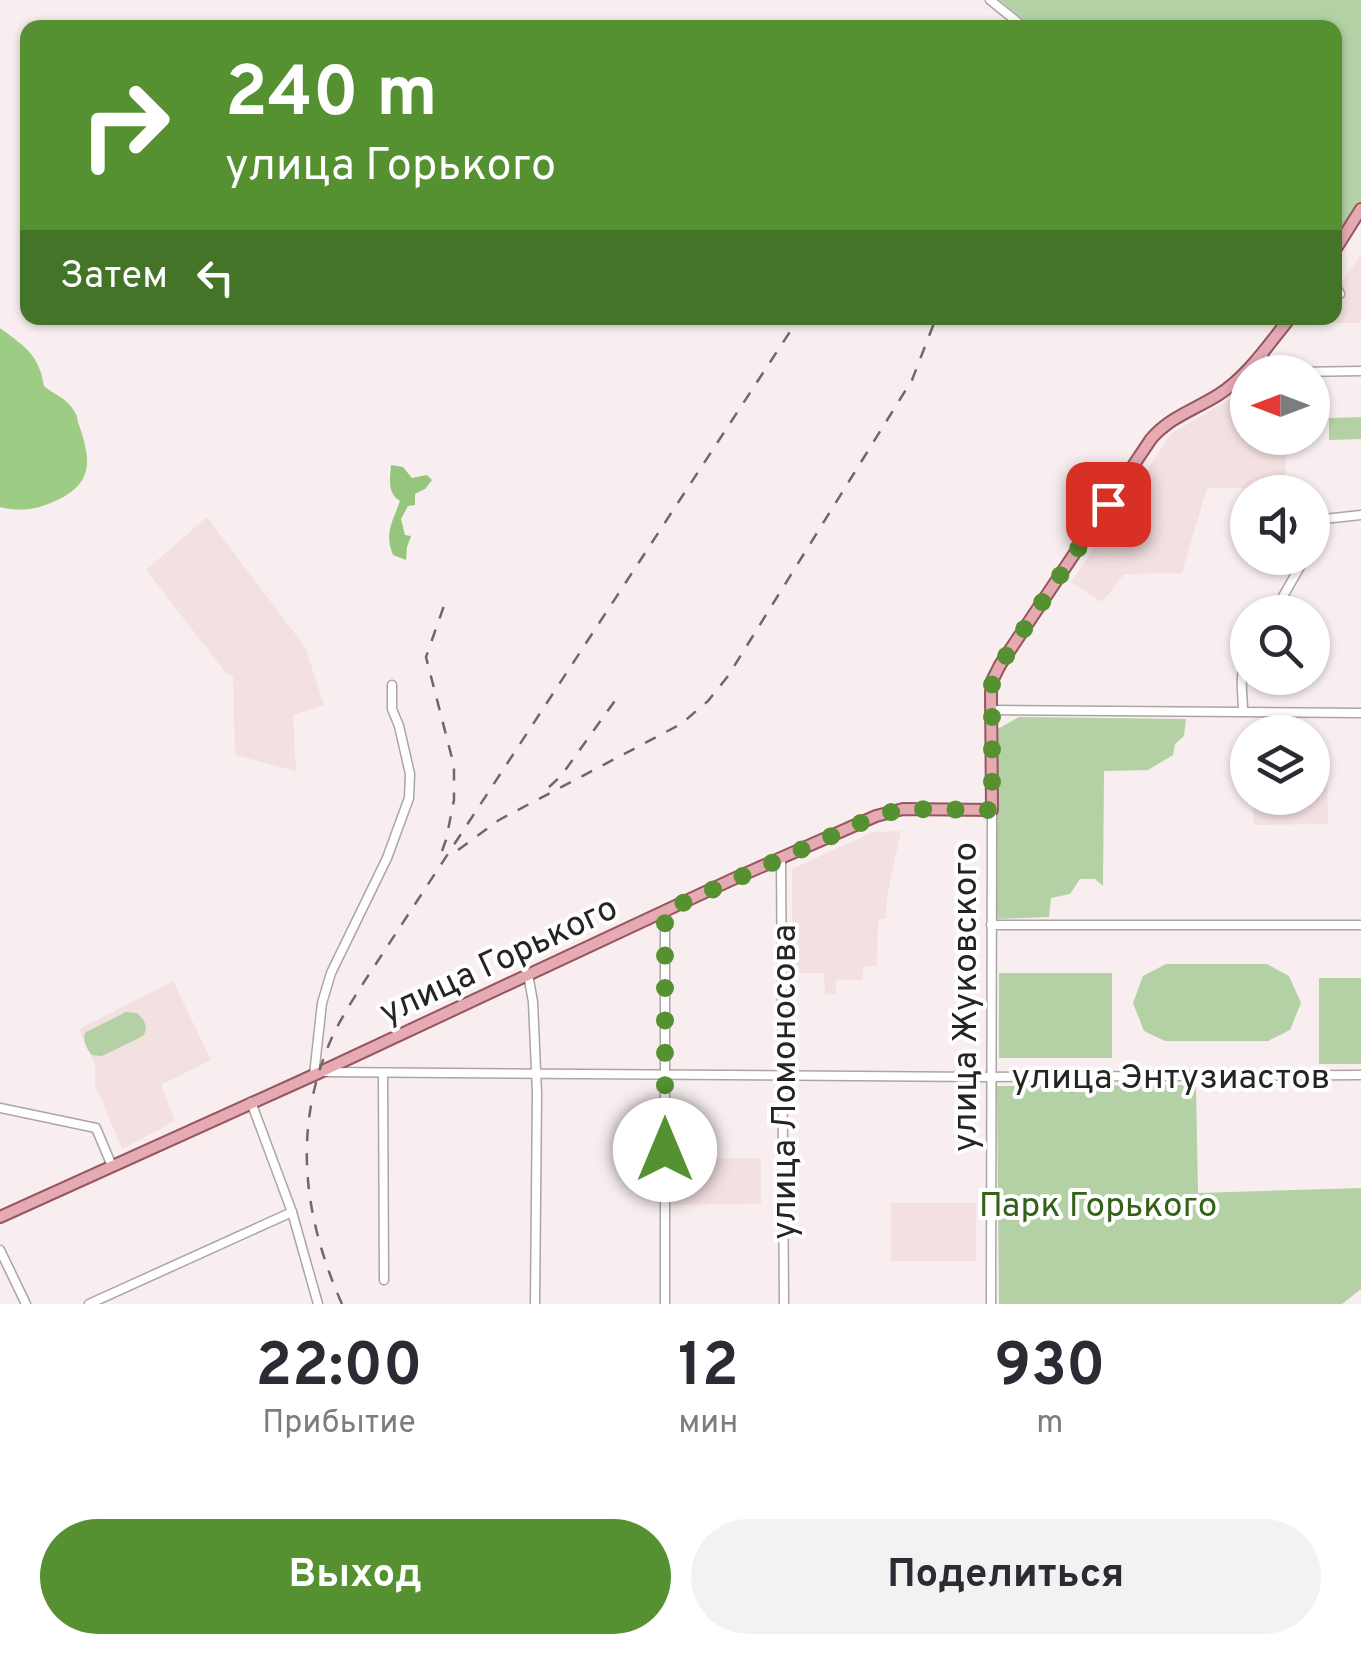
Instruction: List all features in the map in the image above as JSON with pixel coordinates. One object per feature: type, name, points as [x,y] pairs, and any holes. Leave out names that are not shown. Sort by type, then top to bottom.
[{"type":"main road","points":[[1342,239],[1361,209]]},
{"type":"main road","points":[[1260,355],[1284,325]]},
{"type":"main road","points":[[992,810],[992,681],[1000,665],[1152,439],[1173,418],[1230,385]]},
{"type":"main road","name":"улица Горького","points":[[2,1214],[317,1074],[876,816],[903,809],[992,810]]},
{"type":"street","points":[[990,0],[1014,20]]},
{"type":"street","points":[[1330,371],[1361,371]]},
{"type":"street","points":[[1330,517],[1361,514]]},
{"type":"street","points":[[317,1074],[326,988],[387,858],[409,798],[410,774],[392,709],[392,685]]},
{"type":"street","points":[[1243,695],[1243,711]]},
{"type":"street","points":[[991,710],[1361,713]]},
{"type":"street","name":"улица Жуковского","points":[[991,1304],[992,810]]},
{"type":"street","name":"улица Ломоносова","points":[[782,859],[784,1304]]},
{"type":"street","points":[[665,911],[666,1304]]},
{"type":"street","points":[[992,926],[1361,924]]},
{"type":"street","points":[[528,974],[534,1002],[536,1074],[535,1304]]},
{"type":"street","name":"улица Энтузиастов","points":[[317,1074],[991,1078],[1361,1075]]},
{"type":"street","points":[[384,1074],[384,1280]]},
{"type":"street","points":[[251,1102],[292,1212],[318,1304]]},
{"type":"street","points":[[0,1108],[96,1128],[112,1166]]},
{"type":"street","points":[[89,1304],[292,1212]]},
{"type":"street","points":[[0,1250],[26,1304]]},
{"type":"shaded area","points":[[1361,255],[1361,323],[1342,323],[1342,281]]},
{"type":"shaded area","points":[[0,328],[34,358],[44,386],[71,407],[86,450],[86,471],[76,488],[33,508],[0,507]]},
{"type":"shaded area","points":[[1230,399],[1230,455],[1286,455],[1285,475],[1230,475],[1230,488],[1207,488],[1182,573],[1124,574],[1102,602],[1071,582],[1172,433]]},
{"type":"shaded area","points":[[391,465],[403,467],[412,478],[427,475],[432,480],[415,494],[415,505],[408,506],[401,519],[405,535],[411,536],[406,560],[393,555],[390,547],[390,527],[400,501],[391,490]]},
{"type":"shaded area","points":[[207,517],[305,647],[324,705],[293,715],[296,771],[235,755],[233,676],[226,673],[146,570]]},
{"type":"shaded area","points":[[1254,815],[1328,815],[1328,824],[1254,825]]},
{"type":"shaded area","points":[[901,831],[886,918],[878,919],[877,966],[863,966],[863,980],[836,980],[836,994],[825,995],[824,973],[792,973],[792,869],[873,832]]},
{"type":"shaded area","points":[[173,981],[211,1060],[161,1085],[175,1121],[122,1149],[95,1084],[95,1064],[79,1029]]},
{"type":"shaded area","points":[[761,1158],[761,1204],[669,1205],[669,1159]]},
{"type":"shaded area","points":[[891,1203],[976,1203],[976,1261],[891,1261]]},
{"type":"green space","points":[[999,0],[1361,0],[1361,216],[1342,243],[1342,20],[1024,20]]},
{"type":"green space","points":[[1361,417],[1361,439],[1330,440],[1330,418]]},
{"type":"green space","points":[[1019,717],[1186,719],[1184,736],[1175,744],[1173,755],[1148,770],[1104,771],[1103,886],[1095,879],[1080,879],[1070,894],[1051,898],[1049,917],[996,919],[996,730]]},
{"type":"green space","points":[[1166,964],[1267,964],[1289,976],[1301,1003],[1290,1030],[1268,1041],[1165,1041],[1144,1031],[1133,1003],[1143,976]]},
{"type":"green space","points":[[999,973],[1112,973],[1112,1058],[999,1058]]},
{"type":"green space","points":[[1319,978],[1361,978],[1361,1064],[1319,1064]]},
{"type":"green space","points":[[126,1012],[142,1018],[146,1026],[143,1036],[102,1056],[92,1055],[84,1041],[86,1032]]},
{"type":"green space","name":"Парк Горького","points":[[1196,1085],[1198,1193],[1361,1188],[1361,1289],[1342,1304],[999,1304],[997,1086]]},
{"type":"railway","points":[[342,1304],[311,1207],[307,1141],[318,1075],[334,1034],[364,982],[794,325]]},
{"type":"railway","points":[[458,850],[499,820],[681,724],[708,701],[728,676],[912,380],[933,325]]},
{"type":"railway","points":[[442,851],[454,800],[454,766],[426,657],[446,600]]},
{"type":"railway","points":[[549,787],[619,695]]},
{"type":"route","points":[[665,1150],[665,911],[876,816],[903,809],[992,810],[992,681],[1108,504]]}]
